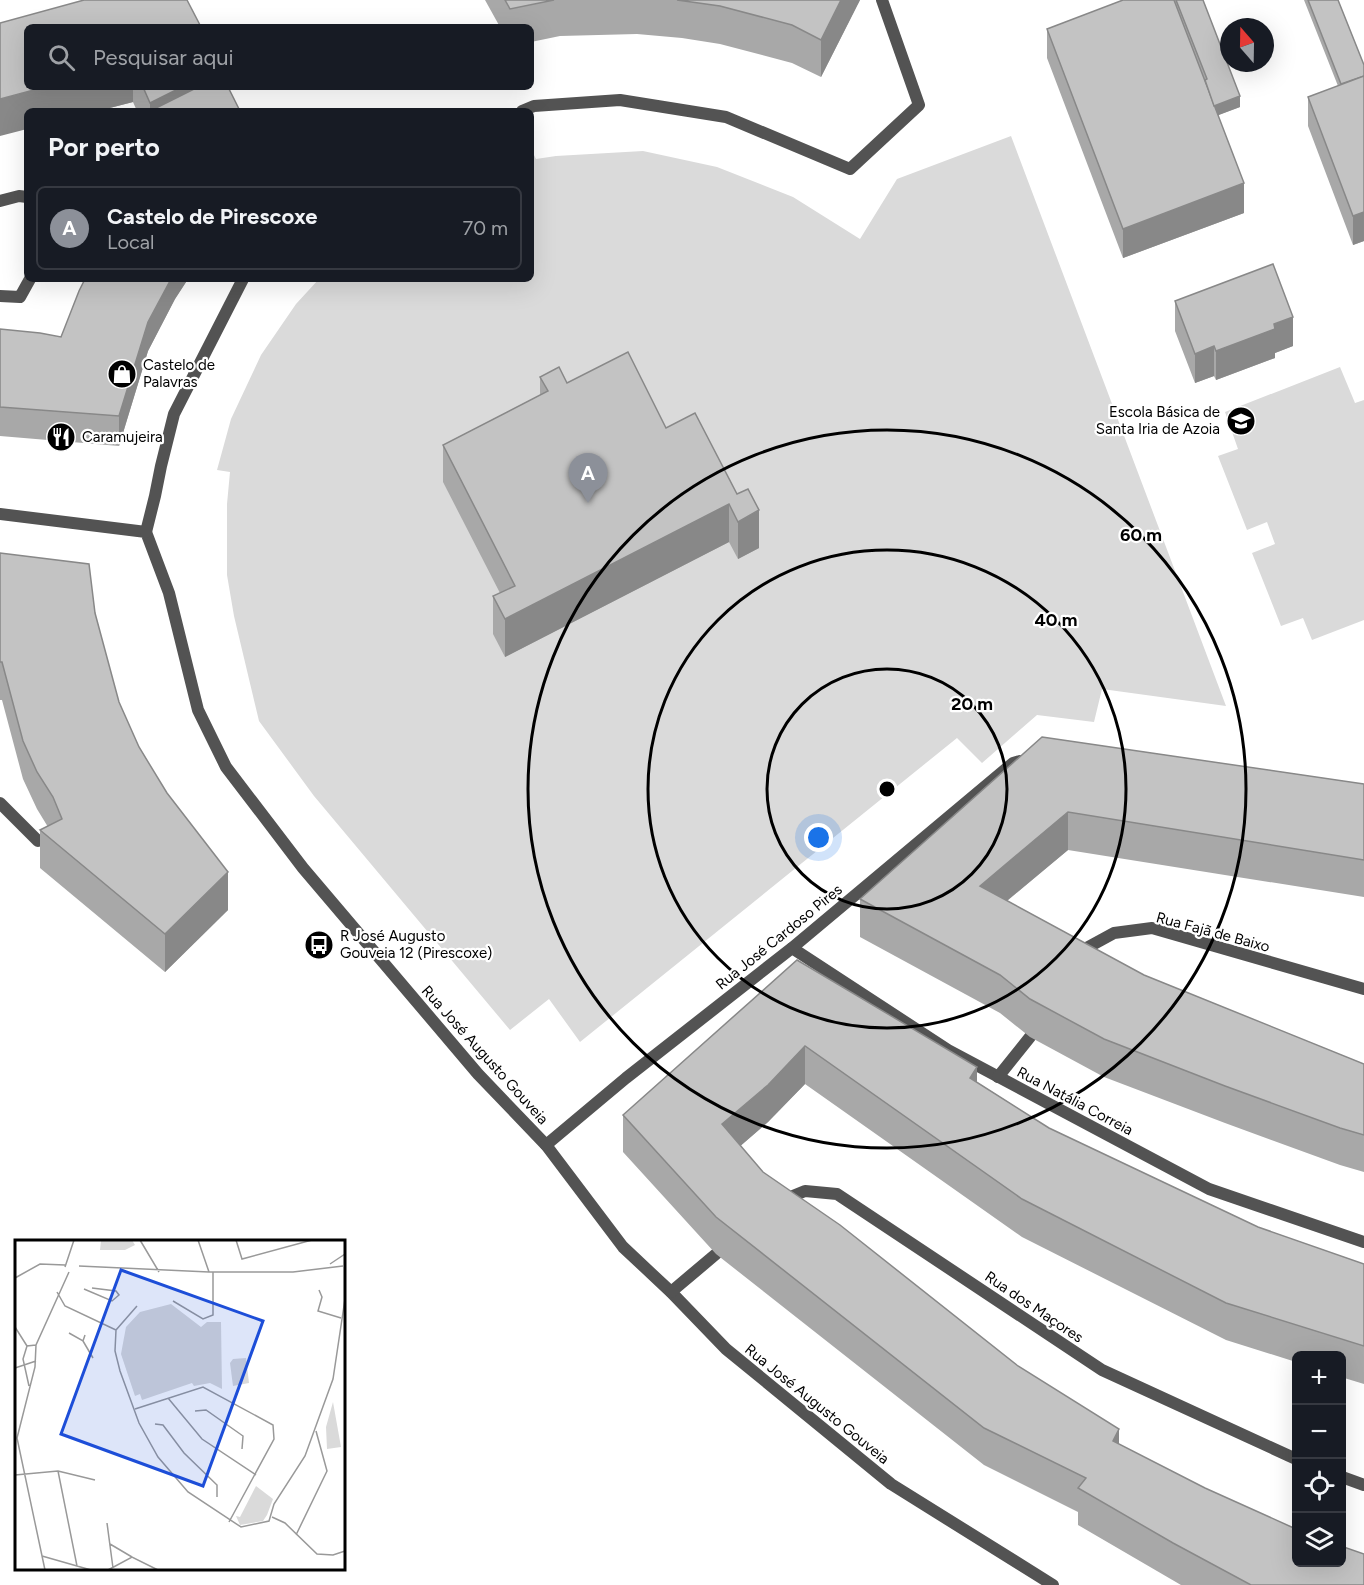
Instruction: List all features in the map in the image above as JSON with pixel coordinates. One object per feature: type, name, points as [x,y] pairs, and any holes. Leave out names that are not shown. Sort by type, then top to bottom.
[{"type":"street","points":[[528,108],[620,100],[726,117],[850,170],[920,105],[882,0]]},
{"type":"street","points":[[0,201],[24,197]]},
{"type":"street","points":[[0,296],[20,297],[28,282]]},
{"type":"street","points":[[0,514],[146,532],[174,414],[241,282]]},
{"type":"street","name":"Rua José Augusto Gouveia","points":[[146,532],[170,593],[198,710],[226,767],[318,886],[478,1074],[546,1145],[623,1247],[671,1292],[726,1349],[891,1484],[1053,1585]]},
{"type":"street","name":"Rua José Cardoso Pires","points":[[546,1145],[626,1078],[792,948],[1013,763],[1033,756]]},
{"type":"street","points":[[0,803],[38,841]]},
{"type":"street","name":"Rua Fajã de Baixo","points":[[1071,965],[1081,951],[1114,933],[1152,928],[1364,989]]},
{"type":"street","name":"Rua Natália Correia","points":[[792,948],[948,1050],[1209,1189],[1364,1242]]},
{"type":"street","points":[[998,1077],[1030,1037]]},
{"type":"street","name":"Rua dos Maçores","points":[[773,1205],[805,1191],[837,1194],[1102,1370],[1292,1457]]},
{"type":"street","points":[[671,1292],[716,1254]]},
{"type":"street","points":[[1346,1479],[1364,1485]]},
{"type":"shaded area","points":[[1011,136],[1226,706],[1102,689],[1094,722],[1037,715],[982,763],[957,738],[580,1042],[549,999],[510,1030],[314,796],[259,721],[234,616],[227,575],[227,504],[230,472],[217,470],[231,419],[261,355],[296,304],[316,282],[534,282],[534,155],[536,159],[643,151],[717,167],[793,197],[860,239],[897,179]]},
{"type":"shaded area","points":[[1340,367],[1355,403],[1364,400],[1364,620],[1312,640],[1303,618],[1281,626],[1252,553],[1275,544],[1267,522],[1247,530],[1218,456],[1238,449],[1225,412]]},
{"type":"building","points":[[84,0],[187,0],[199,24],[24,24],[24,90],[34,90],[0,99],[0,23]]},
{"type":"building","points":[[505,0],[554,0],[510,9]]},
{"type":"building","points":[[677,0],[841,0],[821,40],[792,25],[720,6]]},
{"type":"building","points":[[1123,0],[1174,0],[1244,183],[1123,229],[1047,29]]},
{"type":"building","points":[[1176,0],[1203,0],[1220,44],[1220,72],[1231,72],[1240,96],[1214,106],[1205,80],[1207,79]]},
{"type":"building","points":[[1308,0],[1338,0],[1364,65],[1364,76],[1341,84]]},
{"type":"building","points":[[1364,76],[1364,212],[1353,216],[1308,97]]},
{"type":"building","points":[[144,90],[176,90],[150,103]]},
{"type":"building","points":[[192,90],[230,90],[238,108],[156,108]]},
{"type":"building","points":[[1273,264],[1293,317],[1274,324],[1275,329],[1216,351],[1214,346],[1195,354],[1175,301]]},
{"type":"building","points":[[84,282],[169,282],[148,322],[119,416],[0,407],[0,329],[61,337]]},
{"type":"building","points":[[628,352],[666,428],[695,413],[737,494],[748,489],[759,510],[738,522],[729,504],[505,619],[493,596],[515,586],[443,445],[548,391],[540,377],[559,367],[567,383]]},
{"type":"building","points":[[0,553],[89,564],[95,613],[119,702],[139,747],[167,793],[228,872],[165,934],[40,830],[62,819],[23,741],[2,662],[0,662]]},
{"type":"building","points":[[1042,737],[1364,784],[1364,860],[1068,812],[980,886],[1144,975],[1364,1064],[1364,1135],[1225,1086],[1104,1039],[1030,999],[1000,975],[860,899]]},
{"type":"building","points":[[797,960],[977,1067],[970,1078],[1049,1128],[1258,1227],[1364,1264],[1364,1346],[1226,1303],[1022,1199],[805,1046],[768,1085],[722,1124],[763,1172],[840,1225],[1018,1366],[1119,1429],[1113,1441],[1205,1488],[1292,1527],[1292,1567],[1346,1567],[1346,1548],[1364,1554],[1364,1585],[1251,1585],[1078,1488],[1086,1478],[984,1428],[716,1217],[623,1115]]},
{"type":"place","name":"Castelo de Palavras","points":[[122,374]]},
{"type":"place","name":"Escola Básica de Santa Iria de Azoia","points":[[1241,421]]},
{"type":"place","name":"Caramujeira","points":[[61,437]]},
{"type":"place","name":"Castelo de Pirescoxe","points":[[588,503]]},
{"type":"place","name":"R José Augusto Gouveia 12 (Pirescoxe)","points":[[319,945]]}]
